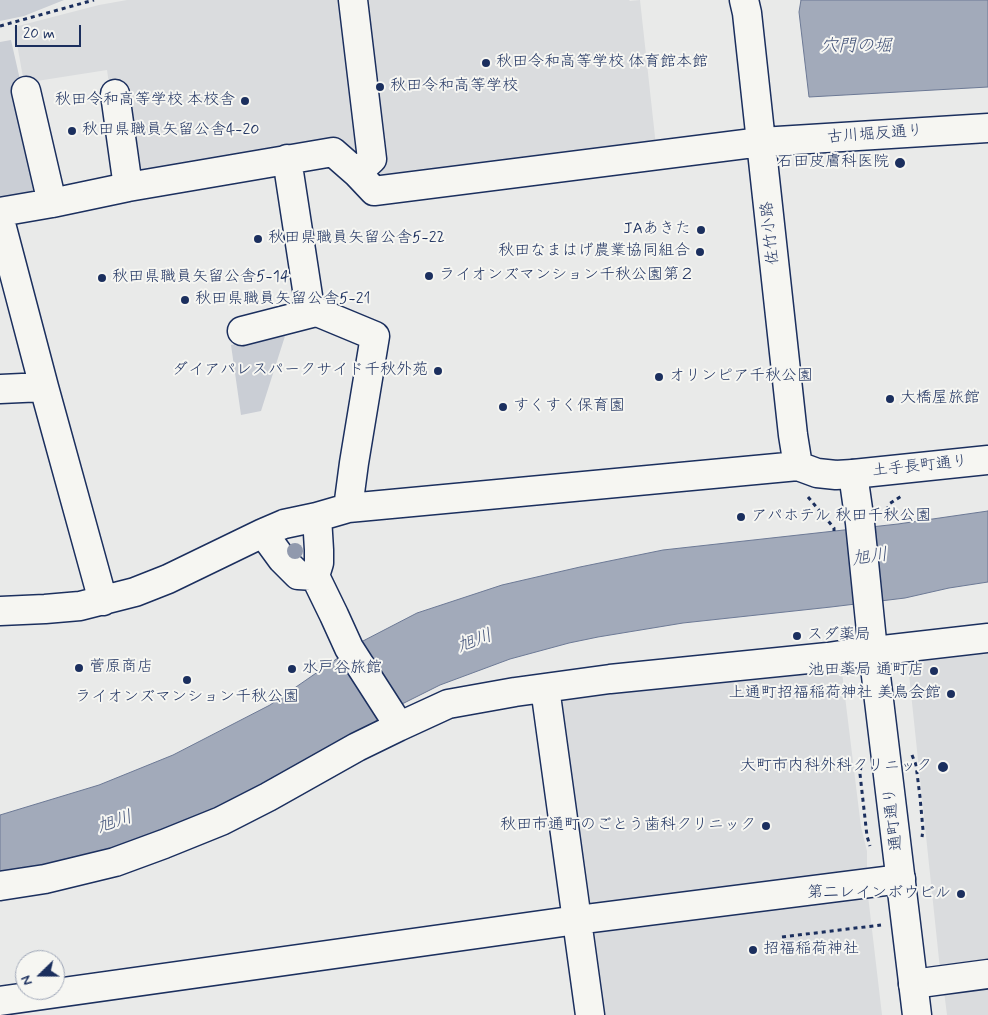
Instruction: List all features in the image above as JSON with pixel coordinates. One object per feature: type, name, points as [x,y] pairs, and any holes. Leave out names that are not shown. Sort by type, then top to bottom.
[{"type":"street","points":[[0,212],[333,152],[357,173],[372,159],[352,0]]},
{"type":"street","name":"佐竹小路","points":[[744,0],[798,466]]},
{"type":"street","points":[[26,91],[52,203]]},
{"type":"street","points":[[115,94],[128,188]]},
{"type":"street","name":"古川堀反通り","points":[[357,173],[374,191],[761,142],[988,128]]},
{"type":"street","points":[[287,159],[310,309],[375,336],[348,508]]},
{"type":"street","points":[[0,220],[103,600]]},
{"type":"street","points":[[242,331],[316,312]]},
{"type":"street","points":[[0,389],[44,387]]},
{"type":"street","name":"土手長町通り","points":[[798,466],[817,473],[836,475],[988,460]]},
{"type":"street","points":[[0,610],[44,610],[80,606],[135,592],[168,579],[263,532],[284,524],[348,508],[798,466]]},
{"type":"street","name":"通町通り","points":[[853,474],[917,1015]]},
{"type":"street","points":[[317,517],[319,550],[315,576],[349,648],[396,723]]},
{"type":"street","points":[[263,532],[282,558],[298,575],[315,576]]},
{"type":"street","points":[[0,886],[45,879],[115,862],[164,844],[220,821],[268,797],[396,723],[448,704],[610,679],[828,657],[988,638]]},
{"type":"street","points":[[545,688],[590,1015]]},
{"type":"street","points":[[0,1001],[577,920],[901,879]]},
{"type":"street","points":[[913,984],[988,974]]},
{"type":"path","points":[[0,26],[94,0]]},
{"type":"path","points":[[804,492],[860,525],[885,516],[889,504],[901,496],[910,493]]},
{"type":"path","points":[[782,937],[882,925]]},
{"type":"shaded area","points":[[0,0],[64,0],[24,16],[0,21]]},
{"type":"shaded area","name":"秋田令和高等学校","points":[[127,0],[640,0],[656,146],[378,177],[340,145],[143,176],[132,169],[110,91],[107,70],[24,83],[14,27],[99,5]]},
{"type":"shaded area","points":[[11,40],[46,195],[0,200],[0,42]]},
{"type":"shaded area","points":[[286,333],[261,411],[241,415],[231,345]]},
{"type":"shaded area","points":[[988,646],[988,963],[940,969],[907,655]]},
{"type":"shaded area","points":[[841,664],[861,827],[867,851],[867,876],[587,912],[550,694]]},
{"type":"shaded area","points":[[867,887],[882,1015],[595,1015],[590,922]]},
{"type":"shaded area","points":[[988,986],[988,1015],[947,1015],[944,991]]},
{"type":"water","name":"穴門の堀","points":[[801,0],[988,0],[988,87],[809,97],[799,12]]},
{"type":"water","name":"旭川","points":[[988,511],[988,582],[905,598],[683,623],[569,643],[510,659],[440,685],[396,707],[363,730],[251,797],[115,854],[0,878],[0,815],[99,785],[173,755],[270,705],[361,642],[417,613],[502,585],[663,550],[898,524]]},
{"type":"place","name":"秋田令和高等学校 体育館本館","points":[[486,63]]},
{"type":"place","name":"秋田令和高等学校","points":[[380,87]]},
{"type":"place","name":"秋田令和高等学校 本校舎","points":[[245,101]]},
{"type":"place","name":"秋田県職員矢留公舎4-20","points":[[72,131]]},
{"type":"place","name":"石田皮膚科医院","points":[[900,163]]},
{"type":"place","name":"JAあきた","points":[[701,230]]},
{"type":"place","name":"秋田県職員矢留公舎5-22","points":[[258,239]]},
{"type":"place","name":"秋田なまはげ農業協同組合","points":[[700,252]]},
{"type":"place","name":"ライオンズマンション千秋公園第２","points":[[429,276]]},
{"type":"place","name":"秋田県職員矢留公舎5-14","points":[[102,278]]},
{"type":"place","name":"秋田県職員矢留公舎5-21","points":[[185,300]]},
{"type":"place","name":"ダイアパレスパークサイド千秋外苑","points":[[438,371]]},
{"type":"place","name":"オリンピア千秋公園","points":[[659,377]]},
{"type":"place","name":"大橋屋旅館","points":[[890,399]]},
{"type":"place","name":"すくすく保育園","points":[[503,407]]},
{"type":"place","name":"アパホテル 秋田千秋公園","points":[[741,517]]},
{"type":"place","name":"スダ薬局","points":[[797,636]]},
{"type":"place","name":"菅原商店","points":[[79,668]]},
{"type":"place","name":"水戸谷旅館","points":[[292,669]]},
{"type":"place","name":"池田薬局 通町店","points":[[934,671]]},
{"type":"place","name":"ライオンズマンション千秋公園","points":[[187,680]]},
{"type":"place","name":"上通町招福稲荷神社 美鳥会館","points":[[951,694]]},
{"type":"place","name":"大町市内科外科クリニック","points":[[943,767]]},
{"type":"place","name":"秋田市通町のごとう歯科クリニック","points":[[766,826]]},
{"type":"place","name":"第二レインボウビル","points":[[961,894]]},
{"type":"place","name":"招福稲荷神社","points":[[753,950]]}]
